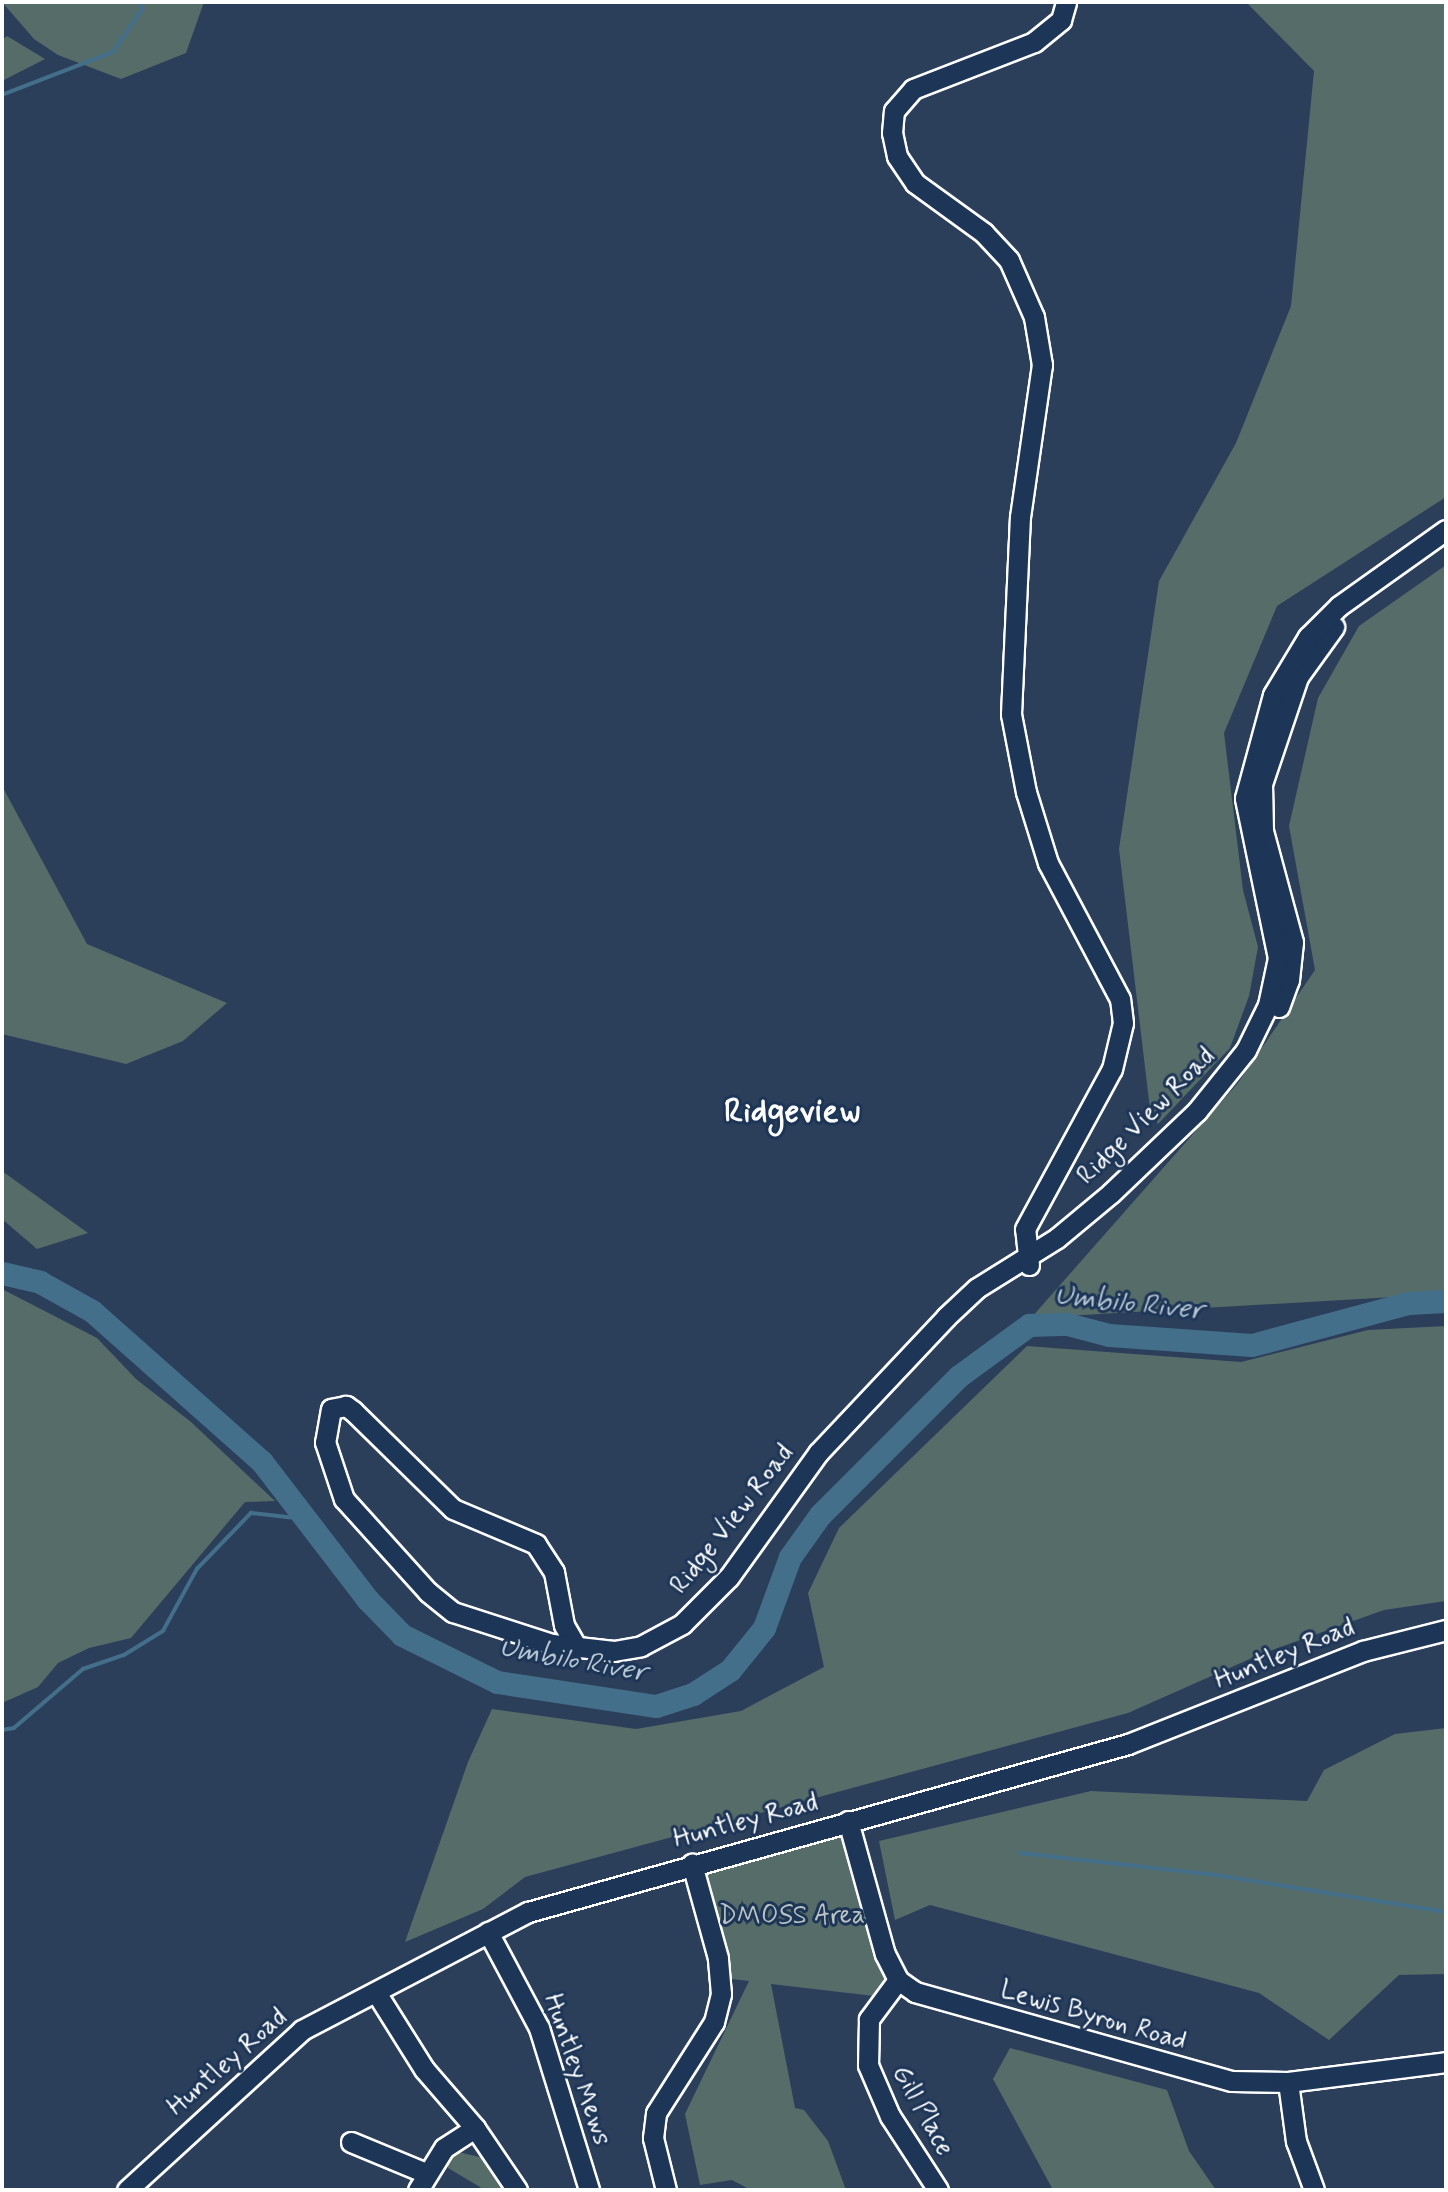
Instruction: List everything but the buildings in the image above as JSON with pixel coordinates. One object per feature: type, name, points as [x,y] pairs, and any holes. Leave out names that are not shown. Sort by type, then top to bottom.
[{"type":"street","points":[[1027,1261],[1022,1241],[1030,1219],[1112,1069],[1122,1011],[1107,971],[1048,863],[1026,792],[1011,714],[1020,517],[1042,365],[1034,317],[1009,260],[984,233],[915,183],[897,156],[892,132],[894,111],[913,89],[1034,42],[1061,20],[1066,2]]},
{"type":"street","name":"Ridge View Road","points":[[1027,1261],[1155,1153],[1246,1050],[1268,1005],[1278,958],[1245,798],[1273,695],[1308,637],[1339,606],[1446,530]]},
{"type":"street","name":"Ridge View Road","points":[[576,1646],[564,1625],[554,1572],[536,1544],[453,1508],[353,1411],[346,1406],[331,1409],[325,1442],[344,1499],[428,1592],[478,1623],[576,1646],[614,1651],[641,1646],[699,1610],[818,1453],[954,1309],[992,1279],[1091,1225],[1185,1138],[1269,1029],[1289,981],[1293,942],[1261,800],[1288,702],[1314,652],[1342,619],[1374,588],[1446,543]]},
{"type":"street","name":"Huntley Road","points":[[127,2190],[276,2048],[327,2016],[377,1994],[488,1932],[555,1903],[1128,1744],[1363,1651],[1446,1630]]},
{"type":"street","points":[[848,1821],[884,1954],[898,1980]]},
{"type":"street","points":[[666,2190],[653,2138],[656,2113],[714,2022],[721,1994],[718,1958],[692,1864]]},
{"type":"street","name":"Huntley Mews","points":[[488,1932],[539,2028],[589,2190]]},
{"type":"street","name":"Lewis Byron Road","points":[[898,1980],[926,1996],[1200,2076],[1288,2082],[1446,2062]]},
{"type":"street","name":"Gill Place","points":[[898,1980],[869,2019],[868,2065],[890,2116],[938,2190]]},
{"type":"street","points":[[377,1994],[424,2069],[475,2128],[517,2190]]},
{"type":"street","points":[[1288,2082],[1296,2141],[1314,2190]]},
{"type":"street","points":[[351,2142],[422,2182],[444,2148],[475,2128]]},
{"type":"green space","points":[[2,2],[204,2],[186,53],[121,79],[58,55],[34,39]]},
{"type":"green space","points":[[1246,2],[1446,2],[1446,497],[1277,606],[1224,733],[1243,890],[1258,947],[1249,996],[1230,1048],[1158,1124],[1150,1109],[1119,849],[1159,581],[1236,443],[1291,306],[1314,71]]},
{"type":"green space","points":[[7,36],[45,59],[2,81],[2,40]]},
{"type":"green space","points":[[1446,565],[1446,1294],[1031,1318],[1238,1083],[1315,970],[1289,826],[1318,698],[1359,626]]},
{"type":"green space","points":[[2,786],[87,944],[227,1003],[183,1041],[126,1064],[2,1034]]},
{"type":"green space","points":[[2,1171],[88,1233],[37,1249],[2,1219]]},
{"type":"green space","points":[[2,1289],[97,1338],[136,1379],[191,1422],[275,1501],[245,1502],[131,1638],[89,1648],[58,1663],[38,1687],[2,1703]]},
{"type":"green space","points":[[1446,1326],[1446,1601],[1384,1610],[1261,1654],[1128,1713],[525,1877],[483,1909],[405,1942],[468,1762],[492,1709],[636,1729],[741,1711],[824,1667],[808,1593],[839,1528],[1027,1346],[1241,1362],[1368,1330]]},
{"type":"green space","points":[[1446,1728],[1446,1974],[1399,1975],[1329,2040],[1259,1993],[930,1905],[895,1920],[879,1841],[1091,1791],[1307,1801],[1324,1770],[1395,1734]]},
{"type":"green space","name":"DMOSS Area","points":[[841,1832],[873,1955],[889,1980],[874,1996],[771,1984],[795,2108],[804,2110],[828,2141],[846,2190],[751,2190],[732,2180],[700,2185],[685,2114],[749,1981],[732,1979],[702,1869]]},
{"type":"green space","points":[[1010,2048],[1167,2090],[1189,2151],[1216,2190],[1053,2190],[993,2079]]},
{"type":"green space","points":[[458,2152],[484,2158],[502,2190],[485,2190],[448,2168],[448,2157]]},
{"type":"waterway","points":[[2,95],[113,52],[142,9],[139,2]]},
{"type":"waterway","name":"Umbilo River","points":[[2,1273],[40,1282],[92,1311],[262,1462],[367,1599],[402,1635],[497,1682],[656,1706],[693,1694],[730,1670],[764,1628],[790,1557],[820,1515],[959,1376],[1029,1325],[1067,1324],[1109,1335],[1252,1345],[1408,1303],[1446,1301]]},
{"type":"waterway","points":[[2,1730],[14,1728],[83,1669],[124,1655],[163,1631],[197,1569],[251,1513],[305,1519]]},
{"type":"waterway","points":[[1020,1853],[1216,1875],[1446,1912]]},
{"type":"district","name":"Ridgeview","points":[[792,1113]]}]
